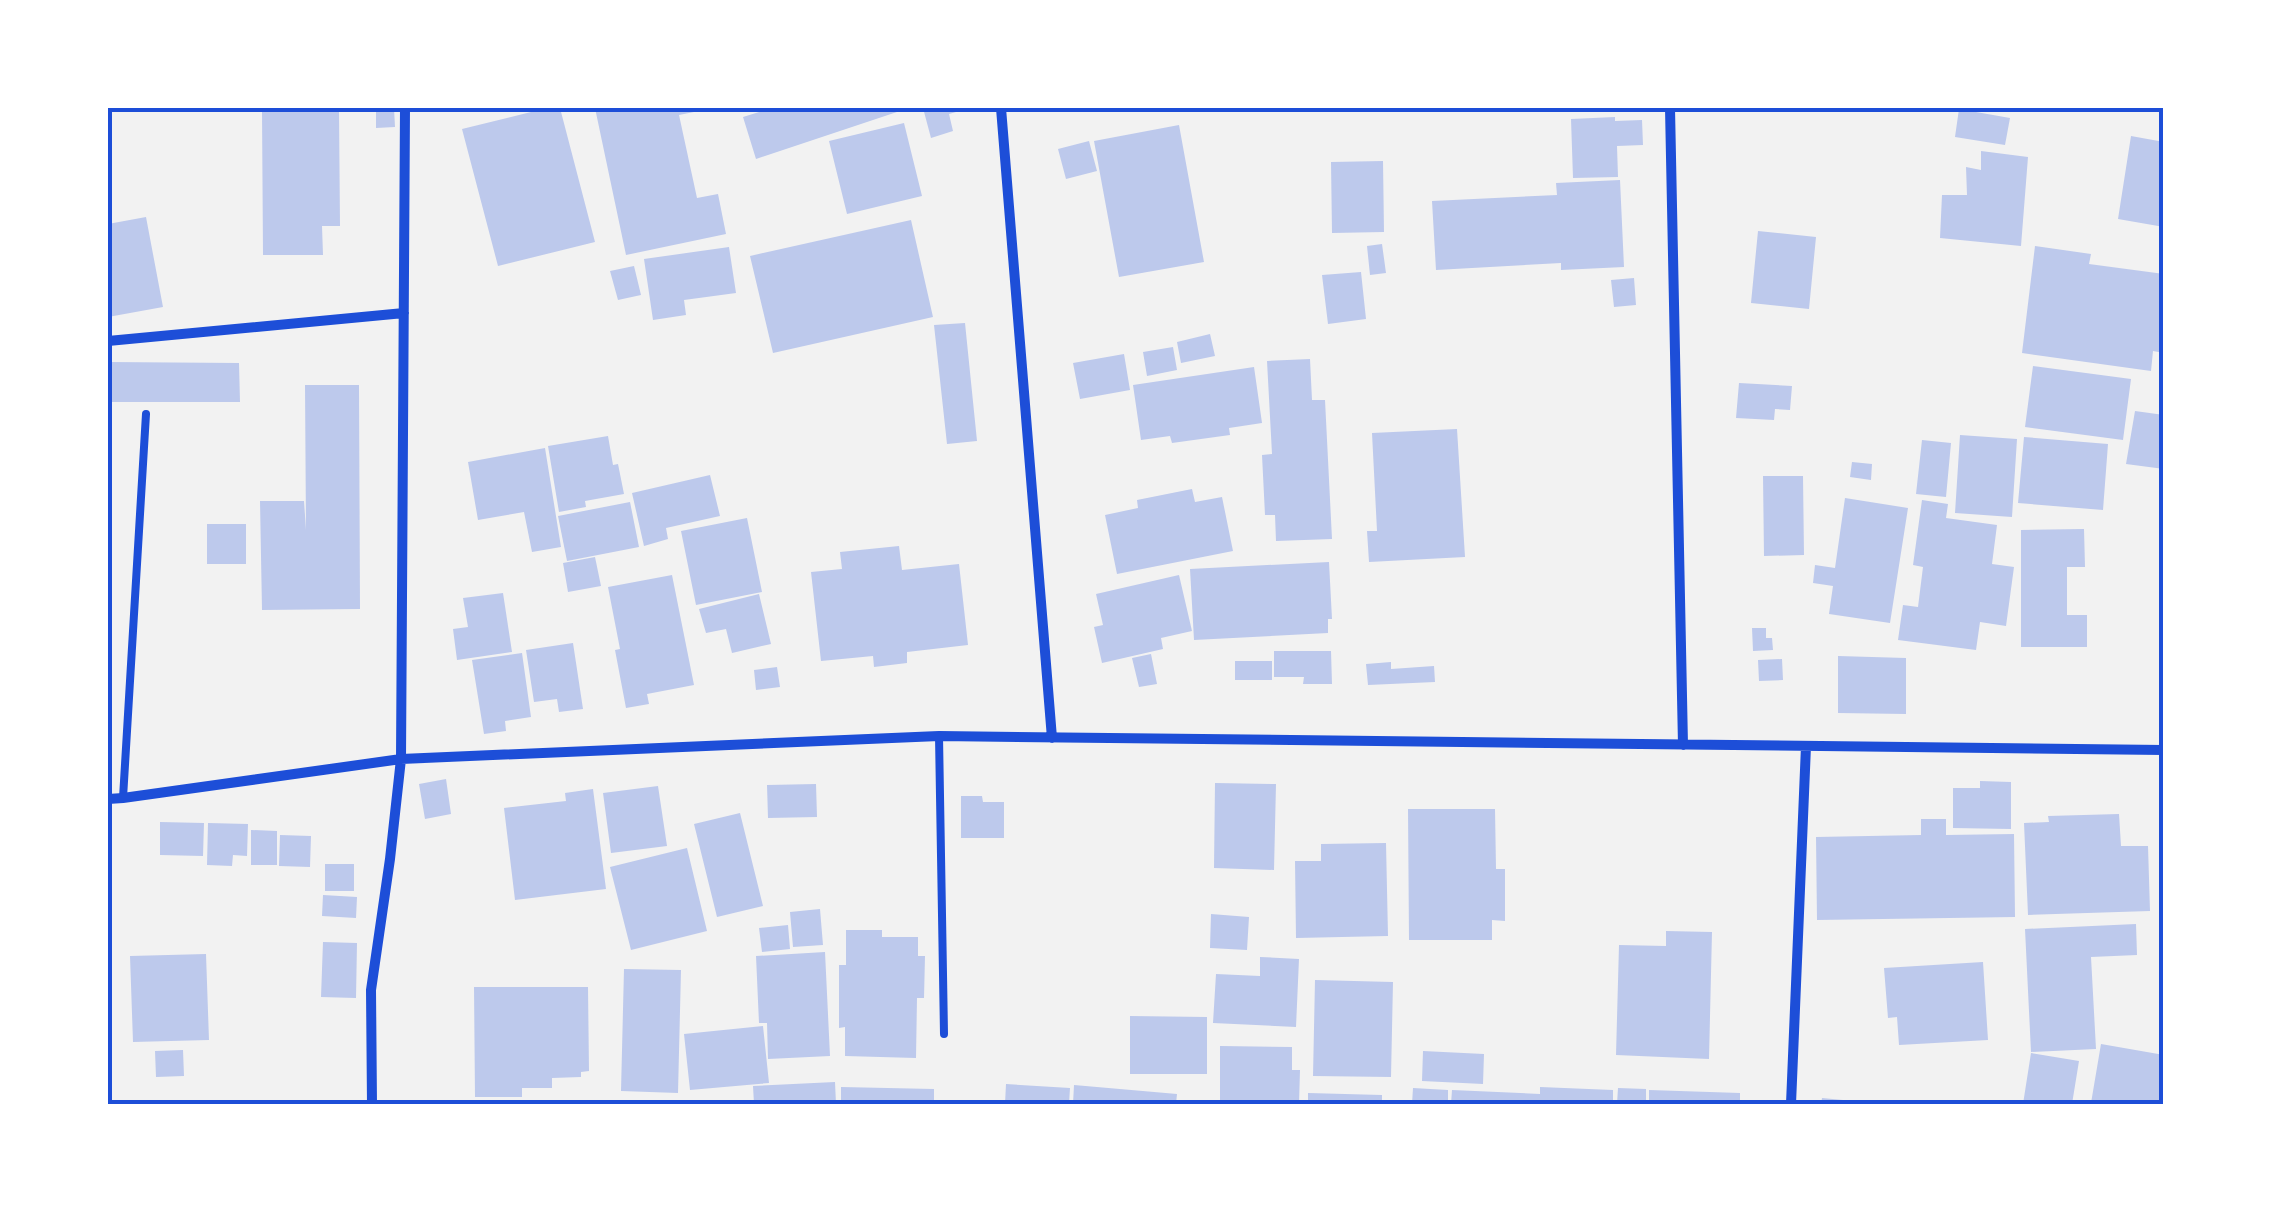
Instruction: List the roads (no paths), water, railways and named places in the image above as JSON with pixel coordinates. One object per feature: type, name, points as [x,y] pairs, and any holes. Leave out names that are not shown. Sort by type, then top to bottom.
[{"type":"street","points":[[372,1104],[372,990],[401,759],[405,108]]},
{"type":"street","points":[[1002,108],[1052,738]]},
{"type":"street","points":[[1670,108],[1682,744]]},
{"type":"street","points":[[108,341],[404,313]]},
{"type":"street","points":[[108,798],[401,759],[939,736],[2164,750]]},
{"type":"street","points":[[1791,1104],[1806,746]]},
{"type":"lane","points":[[123,798],[146,414]]},
{"type":"lane","points":[[939,736],[944,1034]]}]
